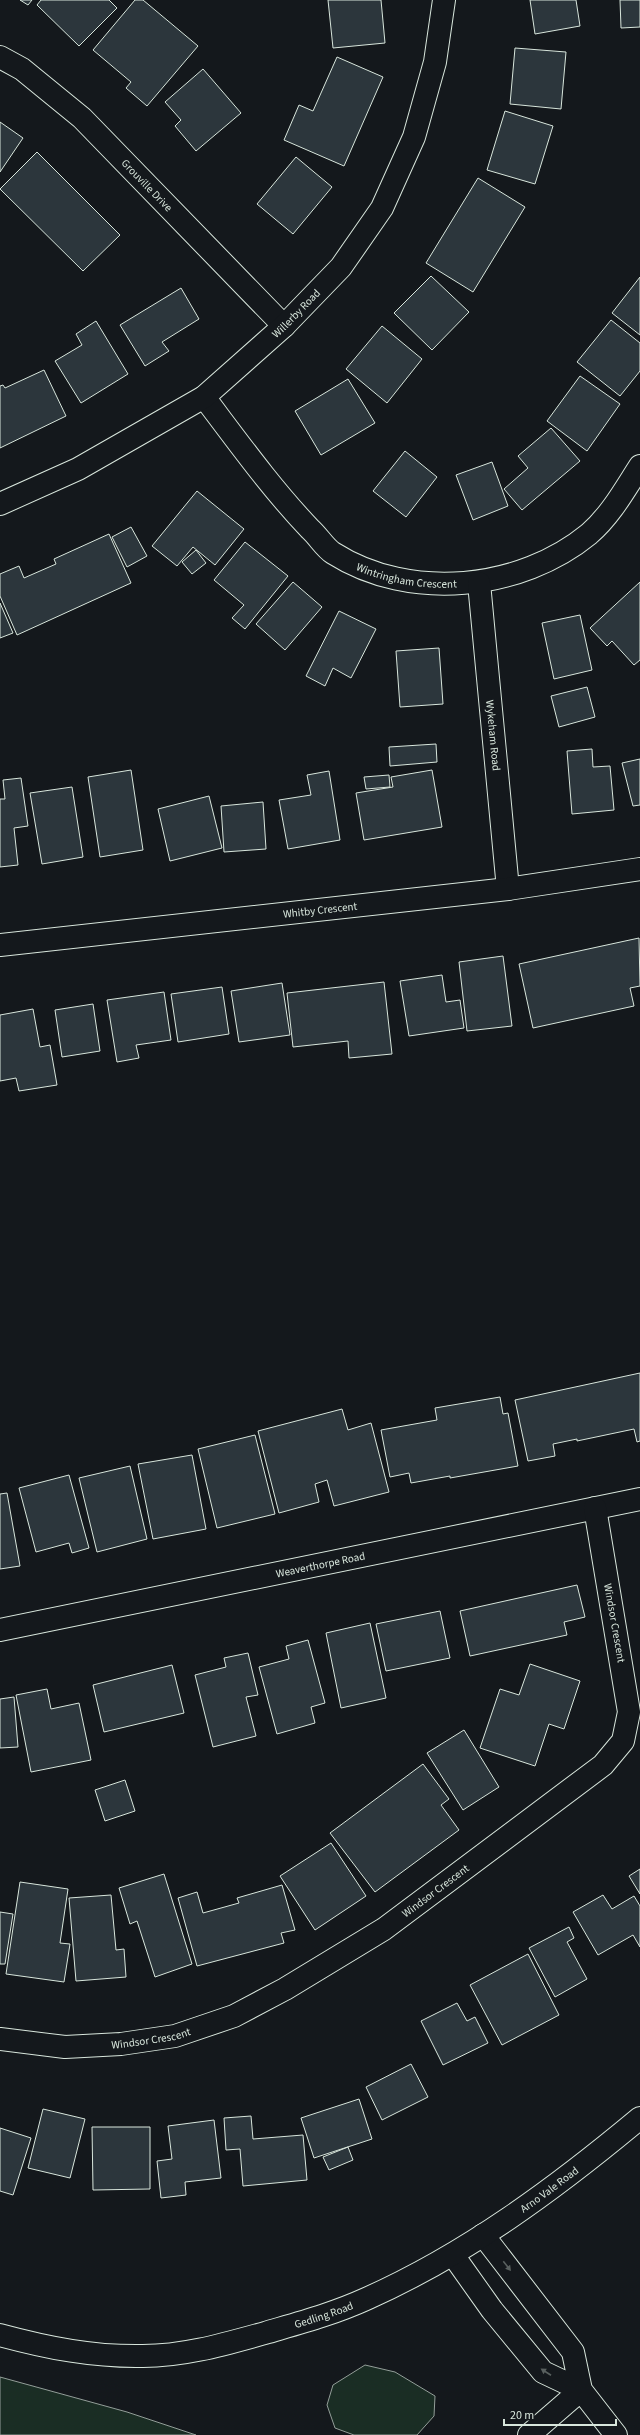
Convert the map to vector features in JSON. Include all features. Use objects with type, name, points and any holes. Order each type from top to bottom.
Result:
[{"type":"street","name":"Willerby Road","points":[[0,504],[78,469],[204,397],[284,326],[341,267],[364,236],[386,200],[414,137],[426,102],[435,62],[444,0]]},
{"type":"street","name":"Grouville Drive","points":[[0,57],[22,69],[82,118],[284,326]]},
{"type":"street","name":"Wintringham Crescent","points":[[204,397],[280,495],[332,553],[357,565],[399,578],[427,583],[479,583],[534,566],[563,552],[589,534],[609,513],[640,466]]},
{"type":"street","name":"Wykeham Road","points":[[479,583],[508,889]]},
{"type":"street","name":"Whitby Crescent","points":[[0,945],[508,889],[640,869]]},
{"type":"street","name":"Weaverthorpe Road","points":[[0,1630],[640,1499]]},
{"type":"street","name":"Windsor Crescent","points":[[0,2039],[65,2047],[121,2044],[175,2036],[234,2016],[285,1989],[384,1929],[603,1765],[623,1741],[629,1712],[595,1508]]},
{"type":"street","name":"Arno Vale Road","points":[[453,2255],[578,2168],[640,2118]]},
{"type":"street","points":[[483,2235],[573,2352],[581,2390],[616,2435]]},
{"type":"street","points":[[453,2255],[492,2310],[543,2372],[581,2390]]},
{"type":"street","name":"Gedling Road","points":[[0,2335],[41,2346],[97,2355],[162,2355],[210,2348],[308,2322],[364,2300],[453,2255]]},
{"type":"street","points":[[529,2435],[581,2390]]},
{"type":"green space","points":[[365,2365],[395,2372],[435,2396],[434,2416],[417,2435],[354,2435],[335,2428],[327,2405],[333,2385]]},
{"type":"green space","points":[[0,2377],[127,2412],[196,2435],[0,2435]]},
{"type":"building","points":[[20,0],[32,0],[28,5]]},
{"type":"building","points":[[41,0],[109,0],[117,8],[79,46],[37,5]]},
{"type":"building","points":[[135,0],[143,0],[198,46],[147,106],[126,88],[131,82],[93,50]]},
{"type":"building","points":[[328,0],[381,0],[385,43],[333,48]]},
{"type":"building","points":[[530,0],[576,0],[580,26],[535,34]]},
{"type":"building","points":[[620,0],[640,0],[640,27],[621,28]]},
{"type":"building","points":[[515,48],[566,52],[561,109],[510,104]]},
{"type":"building","points":[[337,57],[383,77],[344,166],[284,140],[299,105],[313,111]]},
{"type":"building","points":[[203,69],[241,113],[196,151],[175,126],[181,120],[165,102]]},
{"type":"building","points":[[505,111],[553,126],[535,184],[487,170]]},
{"type":"building","points":[[0,122],[23,138],[0,172]]},
{"type":"building","points":[[37,152],[120,235],[83,271],[0,189]]},
{"type":"building","points":[[296,157],[332,187],[293,234],[257,204]]},
{"type":"building","points":[[478,178],[525,207],[473,292],[426,263]]},
{"type":"building","points":[[431,276],[469,312],[432,350],[394,313]]},
{"type":"building","points":[[640,277],[640,335],[612,313]]},
{"type":"building","points":[[181,288],[199,319],[162,342],[169,351],[145,366],[120,325]]},
{"type":"building","points":[[611,320],[640,343],[640,371],[620,396],[577,362]]},
{"type":"building","points":[[96,321],[128,374],[81,403],[55,361],[82,345],[76,334]]},
{"type":"building","points":[[382,326],[422,359],[387,403],[346,369]]},
{"type":"building","points":[[44,370],[66,416],[0,448],[0,386],[3,385],[5,388]]},
{"type":"building","points":[[580,376],[620,404],[587,451],[547,421]]},
{"type":"building","points":[[348,379],[375,423],[321,455],[295,411]]},
{"type":"building","points":[[551,428],[580,461],[522,510],[504,489],[528,468],[518,456]]},
{"type":"building","points":[[405,451],[437,477],[406,517],[373,491]]},
{"type":"building","points":[[492,462],[508,506],[473,520],[456,475]]},
{"type":"building","points":[[197,491],[244,529],[215,565],[193,547],[177,566],[152,546]]},
{"type":"building","points":[[131,527],[147,556],[127,567],[112,537]]},
{"type":"building","points":[[109,534],[131,583],[17,635],[0,596],[0,574],[19,566],[24,578],[56,564],[54,559]]},
{"type":"building","points":[[245,542],[288,576],[245,629],[232,618],[244,605],[214,580]]},
{"type":"building","points":[[196,550],[206,563],[192,574],[182,562]]},
{"type":"building","points":[[293,582],[322,607],[285,650],[256,624]]},
{"type":"building","points":[[640,582],[640,660],[634,665],[612,641],[607,646],[590,628]]},
{"type":"building","points":[[0,603],[13,633],[0,638]]},
{"type":"building","points":[[339,611],[376,629],[351,678],[333,668],[325,686],[306,676]]},
{"type":"building","points":[[580,615],[592,670],[554,679],[542,623]]},
{"type":"building","points":[[439,648],[443,704],[400,707],[396,651]]},
{"type":"building","points":[[587,687],[595,717],[559,727],[551,696]]},
{"type":"building","points":[[436,744],[437,762],[390,766],[389,747]]},
{"type":"building","points":[[592,749],[593,767],[610,766],[614,810],[572,814],[567,751]]},
{"type":"building","points":[[640,759],[640,805],[633,806],[622,763]]},
{"type":"building","points":[[131,770],[143,850],[100,857],[88,777]]},
{"type":"building","points":[[432,770],[442,827],[364,840],[356,793],[393,787],[391,777]]},
{"type":"building","points":[[329,771],[340,840],[288,849],[279,800],[311,795],[307,775]]},
{"type":"building","points":[[389,775],[390,787],[366,789],[364,777]]},
{"type":"building","points":[[21,778],[28,826],[14,828],[18,865],[0,867],[0,799],[5,799],[3,780]]},
{"type":"building","points":[[72,787],[83,857],[42,864],[30,793]]},
{"type":"building","points":[[209,796],[222,848],[170,861],[158,809]]},
{"type":"building","points":[[263,802],[266,849],[224,852],[221,806]]},
{"type":"building","points":[[639,938],[640,986],[630,988],[634,1006],[533,1028],[519,964]]},
{"type":"building","points":[[503,956],[512,1026],[467,1031],[459,962]]},
{"type":"building","points":[[442,975],[446,1002],[460,1000],[464,1028],[409,1036],[400,981]]},
{"type":"building","points":[[384,982],[392,1054],[349,1058],[348,1041],[293,1047],[287,993]]},
{"type":"building","points":[[282,983],[290,1035],[239,1042],[231,991]]},
{"type":"building","points":[[222,987],[229,1034],[178,1042],[171,994]]},
{"type":"building","points":[[164,992],[171,1040],[136,1045],[139,1058],[117,1062],[107,1000]]},
{"type":"building","points":[[93,1004],[100,1051],[62,1057],[55,1010]]},
{"type":"building","points":[[33,1009],[40,1047],[50,1045],[57,1085],[19,1091],[16,1078],[0,1081],[0,1015]]},
{"type":"building","points":[[640,1373],[640,1441],[637,1442],[634,1429],[577,1441],[577,1439],[553,1444],[555,1456],[528,1461],[515,1400]]},
{"type":"building","points":[[500,1397],[503,1414],[508,1413],[518,1466],[411,1483],[409,1473],[390,1477],[381,1430],[437,1420],[435,1408]]},
{"type":"building","points":[[342,1409],[348,1430],[371,1423],[389,1492],[334,1506],[327,1480],[315,1484],[319,1502],[279,1513],[258,1431]]},
{"type":"building","points":[[255,1435],[275,1514],[217,1528],[198,1449]]},
{"type":"building","points":[[192,1455],[206,1529],[153,1539],[138,1464]]},
{"type":"building","points":[[130,1466],[147,1539],[97,1552],[79,1478]]},
{"type":"building","points":[[69,1475],[89,1548],[72,1553],[69,1543],[36,1552],[19,1488]]},
{"type":"building","points":[[7,1493],[20,1566],[0,1569],[0,1494]]},
{"type":"building","points":[[577,1585],[585,1617],[564,1622],[567,1635],[470,1656],[460,1611]]},
{"type":"building","points":[[440,1611],[450,1658],[386,1671],[376,1624]]},
{"type":"building","points":[[370,1623],[386,1698],[341,1708],[326,1633]]},
{"type":"building","points":[[308,1640],[325,1703],[311,1707],[315,1723],[277,1734],[259,1667],[289,1659],[286,1646]]},
{"type":"building","points":[[248,1653],[258,1695],[246,1697],[256,1736],[213,1747],[195,1675],[226,1667],[224,1658]]},
{"type":"building","points":[[530,1664],[580,1681],[564,1729],[549,1724],[535,1766],[480,1748],[500,1689],[519,1695]]},
{"type":"building","points":[[172,1665],[184,1713],[104,1732],[93,1685]]},
{"type":"building","points":[[47,1689],[51,1709],[79,1703],[91,1760],[31,1772],[16,1695]]},
{"type":"building","points":[[14,1697],[18,1747],[0,1748],[0,1699]]},
{"type":"building","points":[[464,1730],[499,1787],[463,1810],[427,1753]]},
{"type":"building","points":[[423,1764],[449,1799],[441,1805],[459,1830],[375,1892],[330,1833]]},
{"type":"building","points":[[125,1780],[135,1811],[105,1821],[95,1790]]},
{"type":"building","points":[[331,1843],[366,1896],[315,1930],[280,1876]]},
{"type":"building","points":[[640,1869],[640,1894],[629,1876]]},
{"type":"building","points":[[164,1874],[192,1964],[155,1977],[137,1921],[130,1924],[119,1888]]},
{"type":"building","points":[[20,1882],[68,1889],[60,1943],[70,1944],[64,1982],[6,1974]]},
{"type":"building","points":[[282,1885],[295,1930],[281,1933],[284,1943],[197,1966],[178,1898],[197,1892],[203,1913],[239,1903],[237,1898]]},
{"type":"building","points":[[111,1895],[116,1950],[124,1949],[126,1977],[76,1981],[69,1898]]},
{"type":"building","points":[[603,1895],[612,1909],[634,1896],[640,1906],[640,1947],[633,1935],[598,1955],[573,1912]]},
{"type":"building","points":[[0,1912],[13,1914],[5,1964],[0,1964]]},
{"type":"building","points":[[569,1927],[574,1938],[567,1942],[587,1979],[555,1997],[529,1948]]},
{"type":"building","points":[[528,1954],[559,2015],[502,2045],[470,1985]]},
{"type":"building","points":[[457,2003],[467,2021],[475,2017],[488,2043],[443,2065],[421,2021]]},
{"type":"building","points":[[411,2064],[428,2097],[382,2120],[366,2087]]},
{"type":"building","points":[[359,2099],[372,2139],[314,2158],[301,2118]]},
{"type":"building","points":[[43,2109],[85,2119],[70,2178],[28,2168]]},
{"type":"building","points":[[251,2116],[253,2139],[303,2135],[307,2180],[243,2186],[240,2149],[226,2150],[224,2118]]},
{"type":"building","points":[[214,2120],[221,2178],[185,2182],[186,2195],[161,2198],[157,2161],[172,2159],[168,2126]]},
{"type":"building","points":[[92,2127],[150,2127],[150,2189],[93,2190]]},
{"type":"building","points":[[0,2128],[31,2138],[13,2195],[0,2191]]},
{"type":"building","points":[[348,2147],[353,2160],[329,2170],[323,2157]]}]
